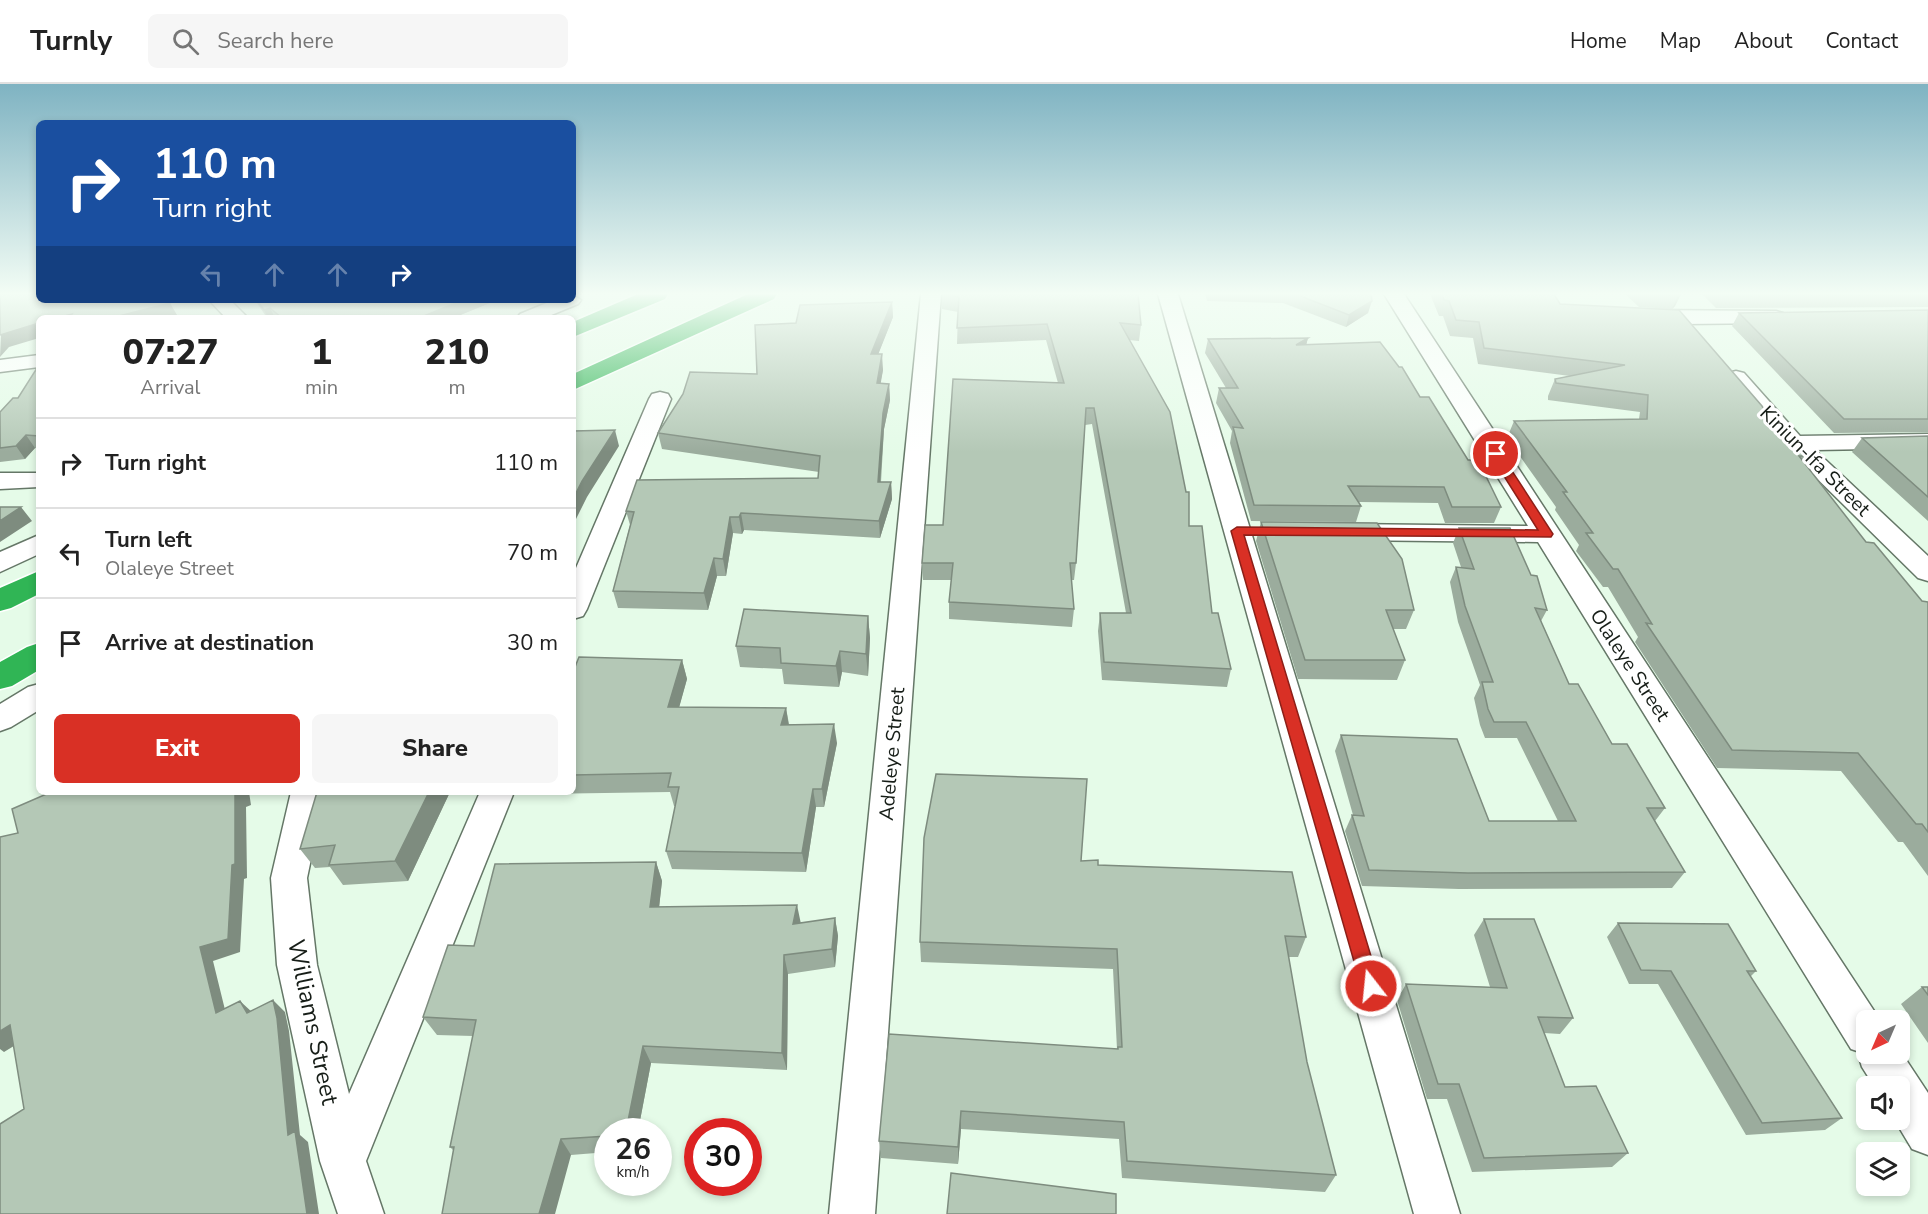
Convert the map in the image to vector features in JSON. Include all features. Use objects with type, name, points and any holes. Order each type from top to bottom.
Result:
[{"type":"highway","points":[[576,382],[652,347]]},
{"type":"highway","points":[[0,600],[36,582]]},
{"type":"highway","points":[[0,677],[36,657]]},
{"type":"street","name":"Adeleye Street","points":[[852,1214],[926,347]]},
{"type":"street","points":[[1186,347],[1249,531],[1437,1214]]},
{"type":"street","name":"Olaleye Street","points":[[1428,347],[1856,1019]]},
{"type":"street","points":[[0,366],[36,361]]},
{"type":"street","name":"Kiniun-Ifa Street","points":[[1722,363],[1794,443],[1928,572]]},
{"type":"street","points":[[576,602],[660,399]]},
{"type":"street","points":[[1794,443],[1928,441]]},
{"type":"street","points":[[0,481],[36,480]]},
{"type":"street","points":[[1320,532],[1547,534]]},
{"type":"street","points":[[0,563],[36,545]]},
{"type":"street","points":[[0,719],[36,697]]},
{"type":"street","name":"Williams Street","points":[[307,795],[289,878],[297,965],[343,1161],[361,1214]]},
{"type":"street","points":[[343,1161],[496,795]]},
{"type":"street","points":[[1910,1104],[1928,1133]]},
{"type":"building","points":[[756,347],[874,347],[871,354],[882,354],[877,383],[889,384],[883,413],[878,482],[891,482],[879,521],[741,513],[739,517],[730,517],[723,559],[714,558],[704,593],[613,591],[634,512],[626,511],[637,480],[818,478],[820,456],[658,433],[683,394],[690,372],[757,374]]},
{"type":"building","points":[[1054,347],[1133,347],[1170,412],[1186,492],[1189,492],[1189,526],[1202,526],[1212,613],[1218,613],[1231,669],[1104,662],[1100,613],[1131,613],[1094,408],[1086,408],[1076,563],[1070,563],[1074,609],[949,602],[953,563],[922,563],[925,525],[943,525],[953,379],[1064,383]]},
{"type":"building","points":[[1213,347],[1384,347],[1399,367],[1402,367],[1420,397],[1429,397],[1468,460],[1478,460],[1501,507],[1452,507],[1444,487],[1348,486],[1361,506],[1254,505],[1233,427],[1243,428],[1219,388],[1238,388]]},
{"type":"building","points":[[1711,347],[1762,406],[1776,430],[1783,430],[1805,456],[1799,456],[1866,542],[1874,543],[1922,601],[1928,602],[1928,832],[1922,824],[1916,824],[1858,753],[1732,750],[1646,623],[1652,624],[1618,569],[1613,569],[1586,533],[1593,533],[1563,492],[1567,492],[1514,421],[1647,419],[1648,395],[1556,383],[1555,379],[1625,365],[1484,348]]},
{"type":"building","points":[[1772,347],[1928,347],[1928,419],[1844,419]]},
{"type":"building","points":[[36,370],[36,436],[26,435],[16,446],[0,448],[0,412],[13,398],[18,398]]},
{"type":"building","points":[[615,430],[576,493],[576,431]]},
{"type":"building","points":[[1928,436],[1928,497],[1862,438]]},
{"type":"building","points":[[0,507],[21,507],[0,521]]},
{"type":"building","points":[[1261,522],[1377,523],[1402,559],[1414,610],[1386,610],[1405,660],[1305,660]]},
{"type":"building","points":[[1459,528],[1510,528],[1531,575],[1537,576],[1547,610],[1535,608],[1569,684],[1578,684],[1612,744],[1627,744],[1665,808],[1647,808],[1685,872],[1468,873],[1369,870],[1352,815],[1364,816],[1341,735],[1457,739],[1489,821],[1576,821],[1526,722],[1494,722],[1488,709],[1482,682],[1493,682],[1465,606],[1456,567],[1474,569]]},
{"type":"building","points":[[744,609],[868,616],[866,654],[840,651],[836,666],[781,663],[780,648],[736,646]]},
{"type":"building","points":[[579,657],[682,660],[668,707],[786,708],[781,725],[834,724],[822,789],[813,789],[802,853],[666,851],[679,787],[668,787],[671,773],[576,775],[576,664]]},
{"type":"building","points":[[936,774],[1087,779],[1081,861],[1098,860],[1098,865],[1292,872],[1306,937],[1285,936],[1307,1062],[1336,1175],[1127,1161],[1124,1122],[961,1111],[958,1147],[879,1141],[889,1034],[1118,1049],[1122,1047],[1117,949],[920,942],[924,838]]},
{"type":"building","points":[[44,795],[235,795],[235,864],[232,865],[228,939],[200,947],[216,1013],[240,1001],[247,1013],[273,1000],[277,1018],[288,1135],[295,1131],[307,1214],[0,1214],[0,1124],[24,1109],[10,1025],[0,1031],[0,837],[18,833],[12,809]]},
{"type":"building","points":[[316,795],[428,795],[395,861],[329,865],[335,845],[300,849]]},
{"type":"building","points":[[656,862],[650,907],[797,905],[793,924],[835,918],[832,949],[784,955],[782,1053],[643,1046],[629,1118],[594,1118],[594,1137],[561,1139],[539,1214],[442,1214],[454,1147],[450,1147],[476,1020],[423,1017],[448,945],[474,946],[495,864]]},
{"type":"building","points":[[1484,919],[1534,919],[1573,1018],[1538,1017],[1565,1087],[1596,1086],[1628,1153],[1484,1158],[1459,1084],[1438,1084],[1406,984],[1507,988]]},
{"type":"building","points":[[1618,923],[1728,924],[1756,971],[1747,971],[1842,1118],[1762,1123],[1671,971],[1641,970]]},
{"type":"building","points":[[1922,987],[1928,987],[1928,995]]},
{"type":"building","points":[[951,1173],[1116,1194],[1116,1214],[947,1214]]},
{"type":"route","points":[[1371,986],[1237,531],[1547,534],[1496,454]]}]
